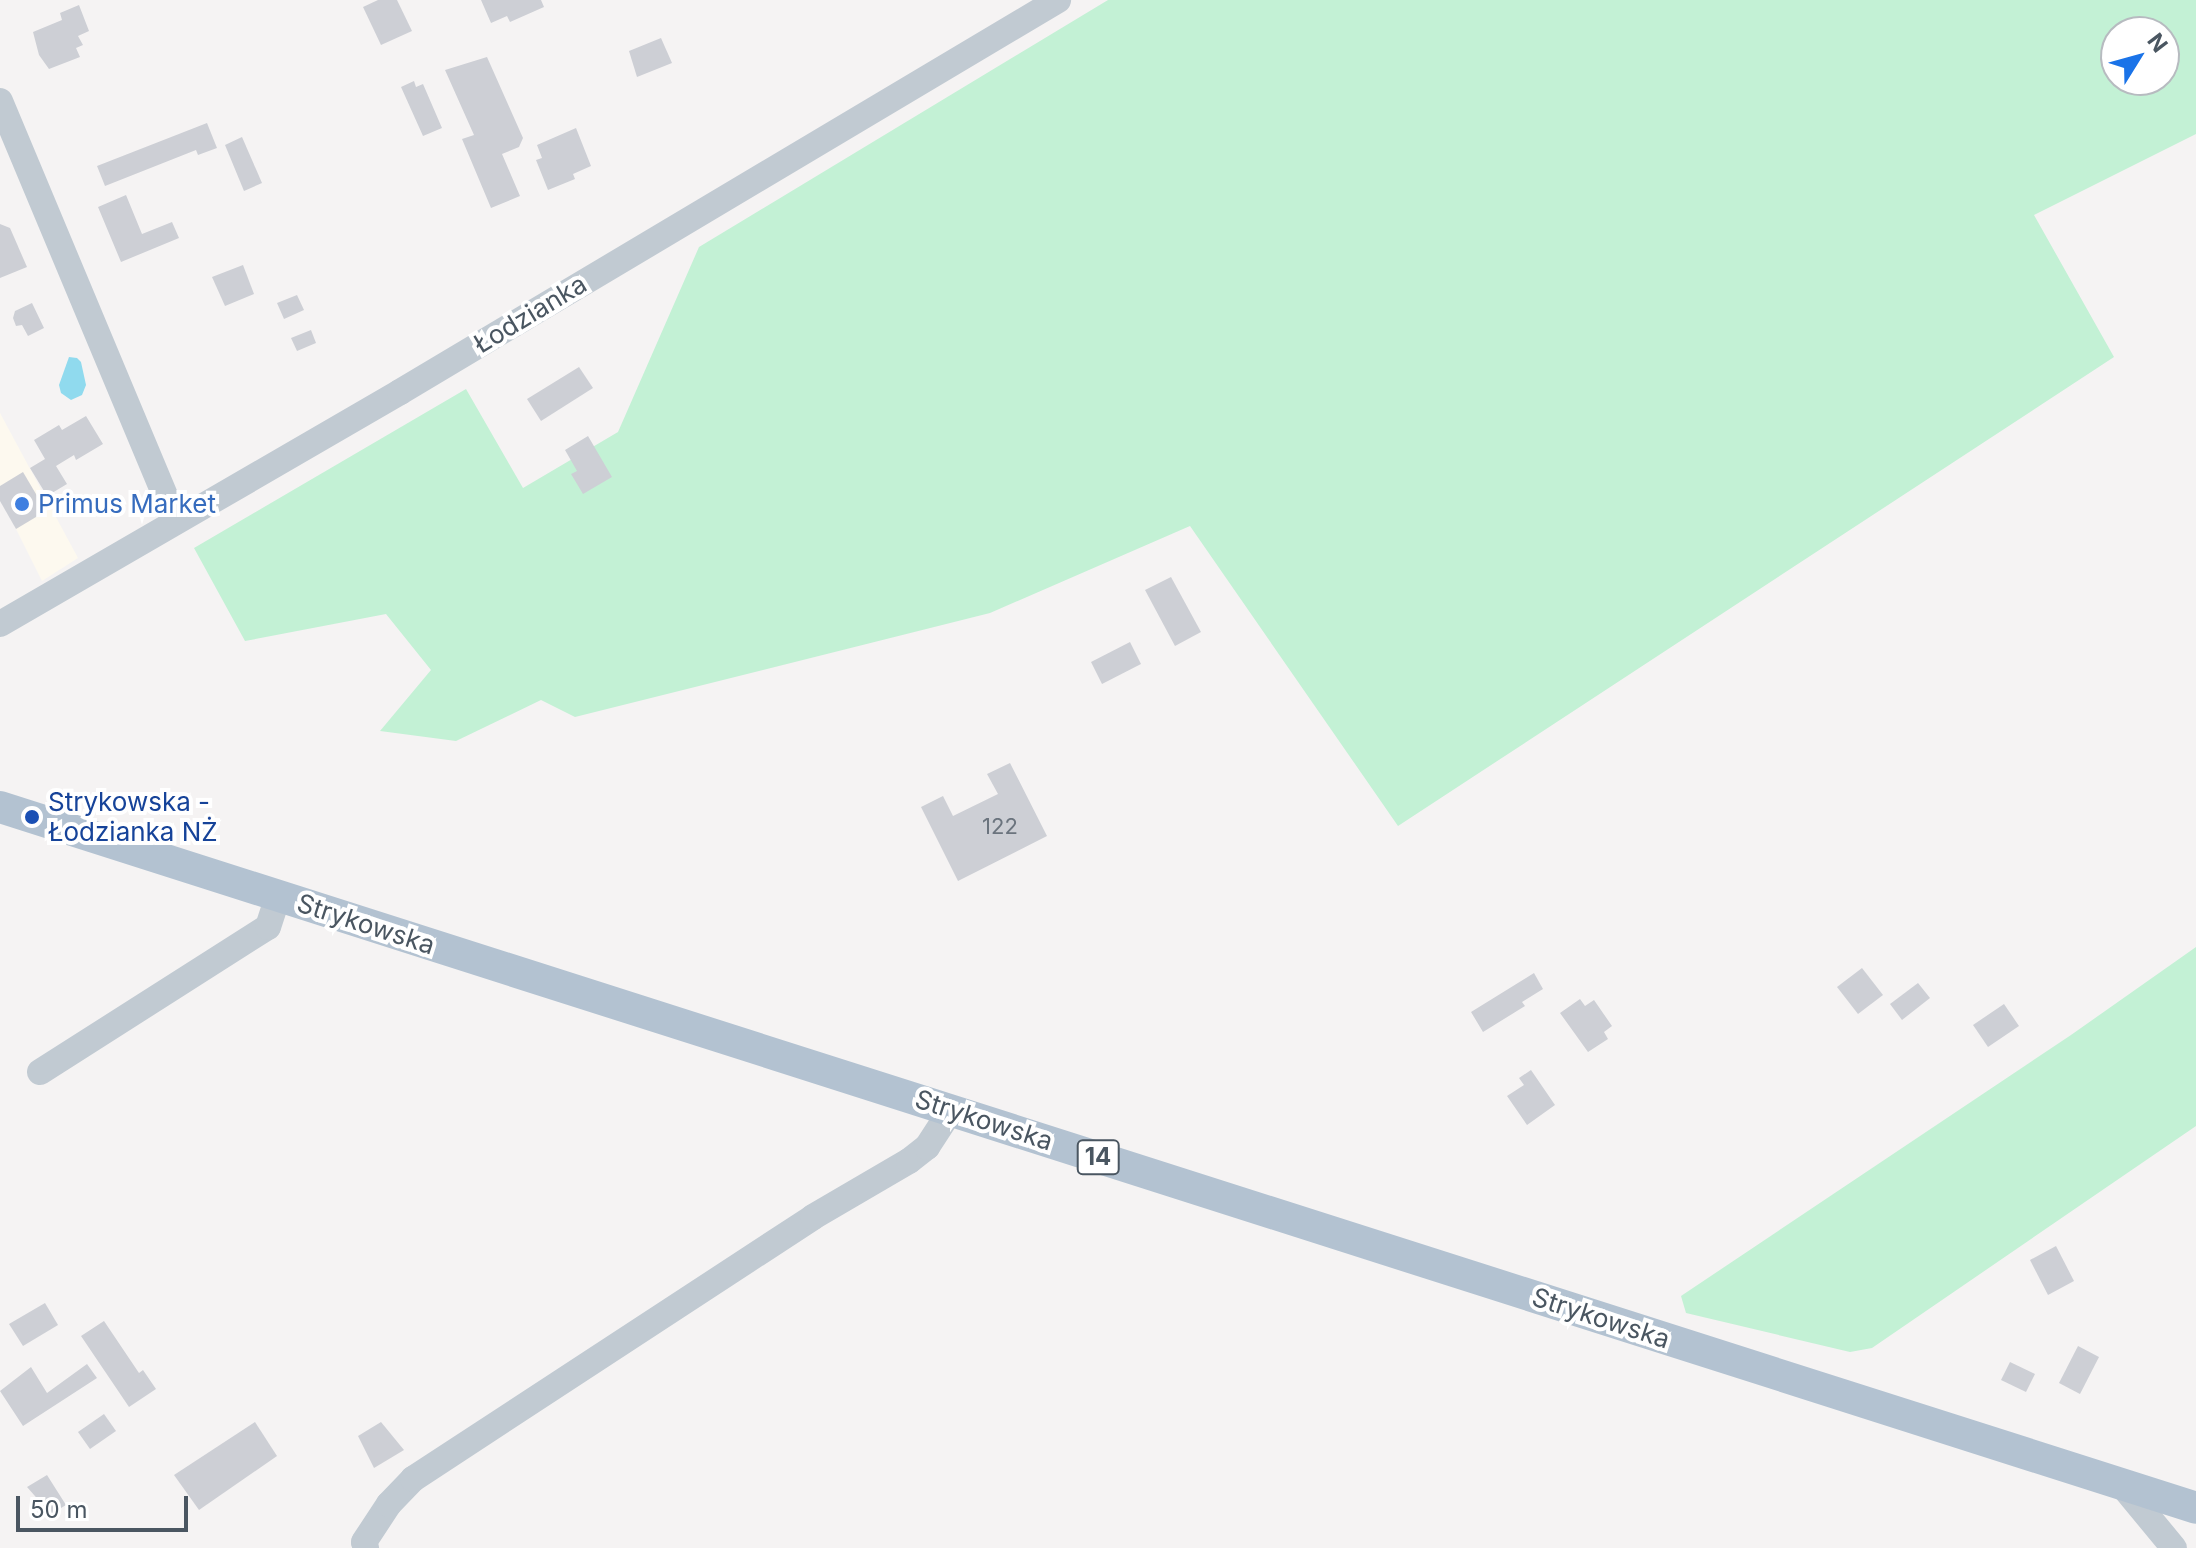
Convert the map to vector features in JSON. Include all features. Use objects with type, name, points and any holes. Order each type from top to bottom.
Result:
[{"type":"main road","name":"Strykowska","points":[[0,807],[2196,1508]]},
{"type":"street","name":"Łodzianka","points":[[0,624],[413,384],[1058,0]]},
{"type":"street","points":[[0,101],[176,521]]},
{"type":"street","points":[[40,1072],[268,927],[278,896]]},
{"type":"street","points":[[365,1545],[389,1504],[413,1479],[800,1225],[909,1161],[927,1147],[951,1110]]},
{"type":"street","points":[[2121,1484],[2174,1548]]},
{"type":"shaded area","points":[[0,413],[78,558],[42,581],[0,497]]},
{"type":"green space","points":[[1108,0],[2196,0],[2196,134],[2034,215],[2114,357],[1398,826],[1190,526],[990,613],[575,717],[541,700],[456,741],[380,731],[431,670],[386,614],[245,641],[194,548],[466,389],[523,488],[618,432],[699,247]]},
{"type":"green space","points":[[2196,947],[2196,1126],[1872,1348],[1850,1352],[1686,1313],[1681,1296],[2071,1035]]},
{"type":"water","points":[[69,357],[81,362],[86,385],[82,395],[71,400],[61,393],[59,385]]},
{"type":"building","points":[[378,0],[397,0],[412,31],[381,45],[363,7]]},
{"type":"building","points":[[481,0],[541,0],[544,7],[510,22],[507,16],[491,23]]},
{"type":"building","points":[[79,5],[89,31],[78,36],[83,45],[76,48],[80,57],[49,69],[39,55],[33,32],[62,20],[60,13]]},
{"type":"building","points":[[661,38],[672,63],[637,77],[629,51]]},
{"type":"building","points":[[487,57],[523,138],[519,147],[502,154],[520,196],[491,208],[462,139],[474,135],[445,70]]},
{"type":"building","points":[[414,81],[416,87],[423,84],[442,128],[423,136],[401,87]]},
{"type":"building","points":[[207,123],[217,148],[198,155],[196,150],[105,186],[97,166]]},
{"type":"building","points":[[576,128],[591,166],[573,174],[575,179],[548,190],[536,160],[542,158],[537,145]]},
{"type":"building","points":[[242,137],[262,183],[244,191],[225,145]]},
{"type":"building","points":[[126,195],[142,234],[172,222],[179,238],[121,262],[98,207]]},
{"type":"building","points":[[0,224],[10,228],[27,267],[0,278]]},
{"type":"building","points":[[243,265],[254,294],[225,306],[212,277]]},
{"type":"building","points":[[297,295],[304,310],[284,319],[277,303]]},
{"type":"building","points":[[32,303],[44,328],[28,336],[22,325],[16,326],[13,318],[15,311]]},
{"type":"building","points":[[311,330],[316,343],[297,351],[291,338]]},
{"type":"building","points":[[579,367],[593,388],[541,421],[527,399]]},
{"type":"building","points":[[86,416],[103,444],[76,460],[74,455],[56,466],[67,484],[47,496],[30,468],[45,459],[34,440],[59,425],[62,430]]},
{"type":"building","points":[[588,436],[612,477],[583,494],[571,474],[577,471],[565,450]]},
{"type":"building","points":[[23,472],[46,511],[16,529],[0,501],[0,486]]},
{"type":"building","points":[[1171,577],[1201,632],[1175,646],[1145,590]]},
{"type":"building","points":[[1130,642],[1141,664],[1102,684],[1091,662]]},
{"type":"building","points":[[1010,763],[1047,836],[958,881],[921,807],[943,796],[953,816],[998,794],[987,774]]},
{"type":"building","points":[[1862,968],[1883,995],[1858,1014],[1837,987]]},
{"type":"building","points":[[1534,973],[1543,989],[1522,1002],[1525,1006],[1483,1032],[1471,1012]]},
{"type":"building","points":[[1918,983],[1930,998],[1902,1020],[1890,1004]]},
{"type":"building","points":[[1580,999],[1585,1006],[1594,1000],[1612,1026],[1604,1032],[1608,1039],[1588,1052],[1560,1013]]},
{"type":"building","points":[[2004,1004],[2019,1026],[1988,1047],[1973,1025]]},
{"type":"building","points":[[1531,1070],[1555,1105],[1527,1125],[1507,1096],[1524,1085],[1519,1078]]},
{"type":"building","points":[[2056,1246],[2074,1281],[2048,1295],[2030,1260]]},
{"type":"building","points":[[45,1303],[58,1325],[23,1346],[9,1324]]},
{"type":"building","points":[[104,1321],[139,1373],[143,1370],[156,1389],[129,1407],[81,1336]]},
{"type":"building","points":[[2078,1346],[2099,1357],[2080,1394],[2059,1383]]},
{"type":"building","points":[[2010,1362],[2035,1374],[2026,1392],[2001,1380]]},
{"type":"building","points":[[87,1364],[97,1378],[23,1426],[0,1391],[31,1367],[47,1393]]},
{"type":"building","points":[[104,1414],[116,1431],[90,1449],[78,1432]]},
{"type":"building","points":[[255,1422],[277,1456],[199,1510],[174,1475]]},
{"type":"building","points":[[381,1422],[404,1450],[374,1468],[358,1436]]},
{"type":"building","points":[[47,1475],[66,1505],[46,1517],[40,1507],[42,1504],[27,1487]]},
{"type":"place","name":"Primus Market","points":[[22,504]]},
{"type":"place","name":"Strykowska - Łodzianka NŻ","points":[[32,817]]}]
